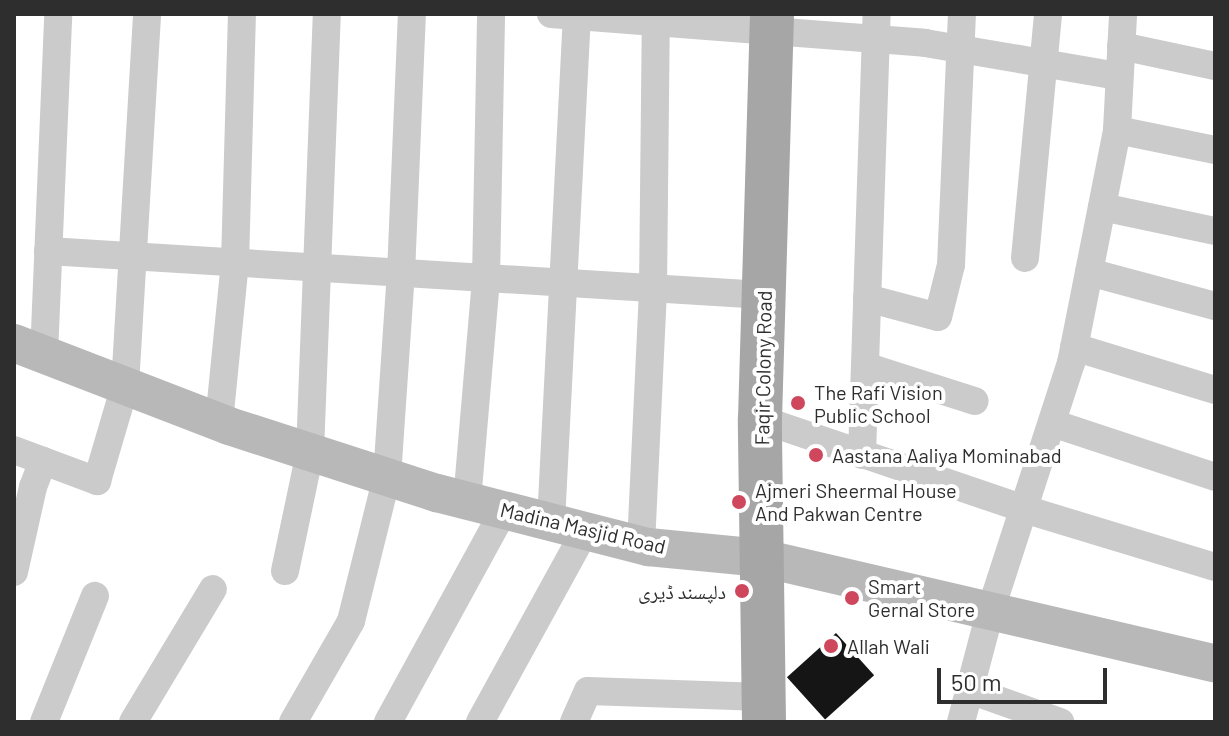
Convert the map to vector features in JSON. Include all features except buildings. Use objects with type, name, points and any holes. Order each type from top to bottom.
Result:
[{"type":"main road","name":"Faqir Colony Road","points":[[771,714],[762,558],[760,419],[772,21]]},
{"type":"street","points":[[29,349],[48,251],[58,14]]},
{"type":"street","points":[[14,450],[97,481],[125,386],[147,14]]},
{"type":"street","points":[[219,422],[235,263],[242,14]]},
{"type":"street","points":[[285,571],[310,452],[327,14]]},
{"type":"street","points":[[293,722],[351,621],[387,477],[401,274],[412,14]]},
{"type":"street","points":[[467,501],[486,279],[491,14]]},
{"type":"street","points":[[867,298],[938,317],[951,265],[962,14]]},
{"type":"street","points":[[1025,258],[1046,63],[1048,14]]},
{"type":"street","points":[[961,722],[990,612],[1074,347],[1117,130],[1123,14]]},
{"type":"street","points":[[480,722],[568,526],[568,15],[876,26],[962,49],[1119,76]]},
{"type":"street","points":[[641,545],[653,290],[656,18]]},
{"type":"street","points":[[862,455],[876,26]]},
{"type":"street","points":[[1121,46],[1215,66]]},
{"type":"street","points":[[1117,130],[1215,150]]},
{"type":"street","points":[[1102,207],[1215,231]]},
{"type":"street","points":[[48,251],[764,295]]},
{"type":"street","points":[[1089,272],[1215,306]]},
{"type":"street","points":[[1074,347],[1215,390]]},
{"type":"street","name":"Madina Masjid Road","points":[[29,349],[219,422],[467,501],[641,545],[762,558],[1215,663]]},
{"type":"street","points":[[865,366],[975,401]]},
{"type":"street","points":[[760,419],[1024,509],[1215,567]]},
{"type":"street","points":[[1052,423],[1215,477]]},
{"type":"street","points":[[14,572],[33,487],[43,461]]},
{"type":"street","points":[[388,722],[504,510]]},
{"type":"street","points":[[133,722],[213,589]]},
{"type":"street","points":[[44,722],[95,596]]},
{"type":"street","points":[[970,690],[1060,722]]},
{"type":"street","points":[[574,722],[588,691],[771,714]]},
{"type":"place","name":"The Rafi Vision Public School","points":[[798,403]]},
{"type":"place","name":"Aastana Aaliya Mominabad","points":[[816,455]]},
{"type":"place","name":"Ajmeri Sheermal House And Pakwan Centre","points":[[739,502]]},
{"type":"place","name":"دلپسند ڈیری","points":[[742,591]]},
{"type":"place","name":"Smart Gernal Store","points":[[852,598]]},
{"type":"place","name":"Allah Wali","points":[[831,646]]}]
